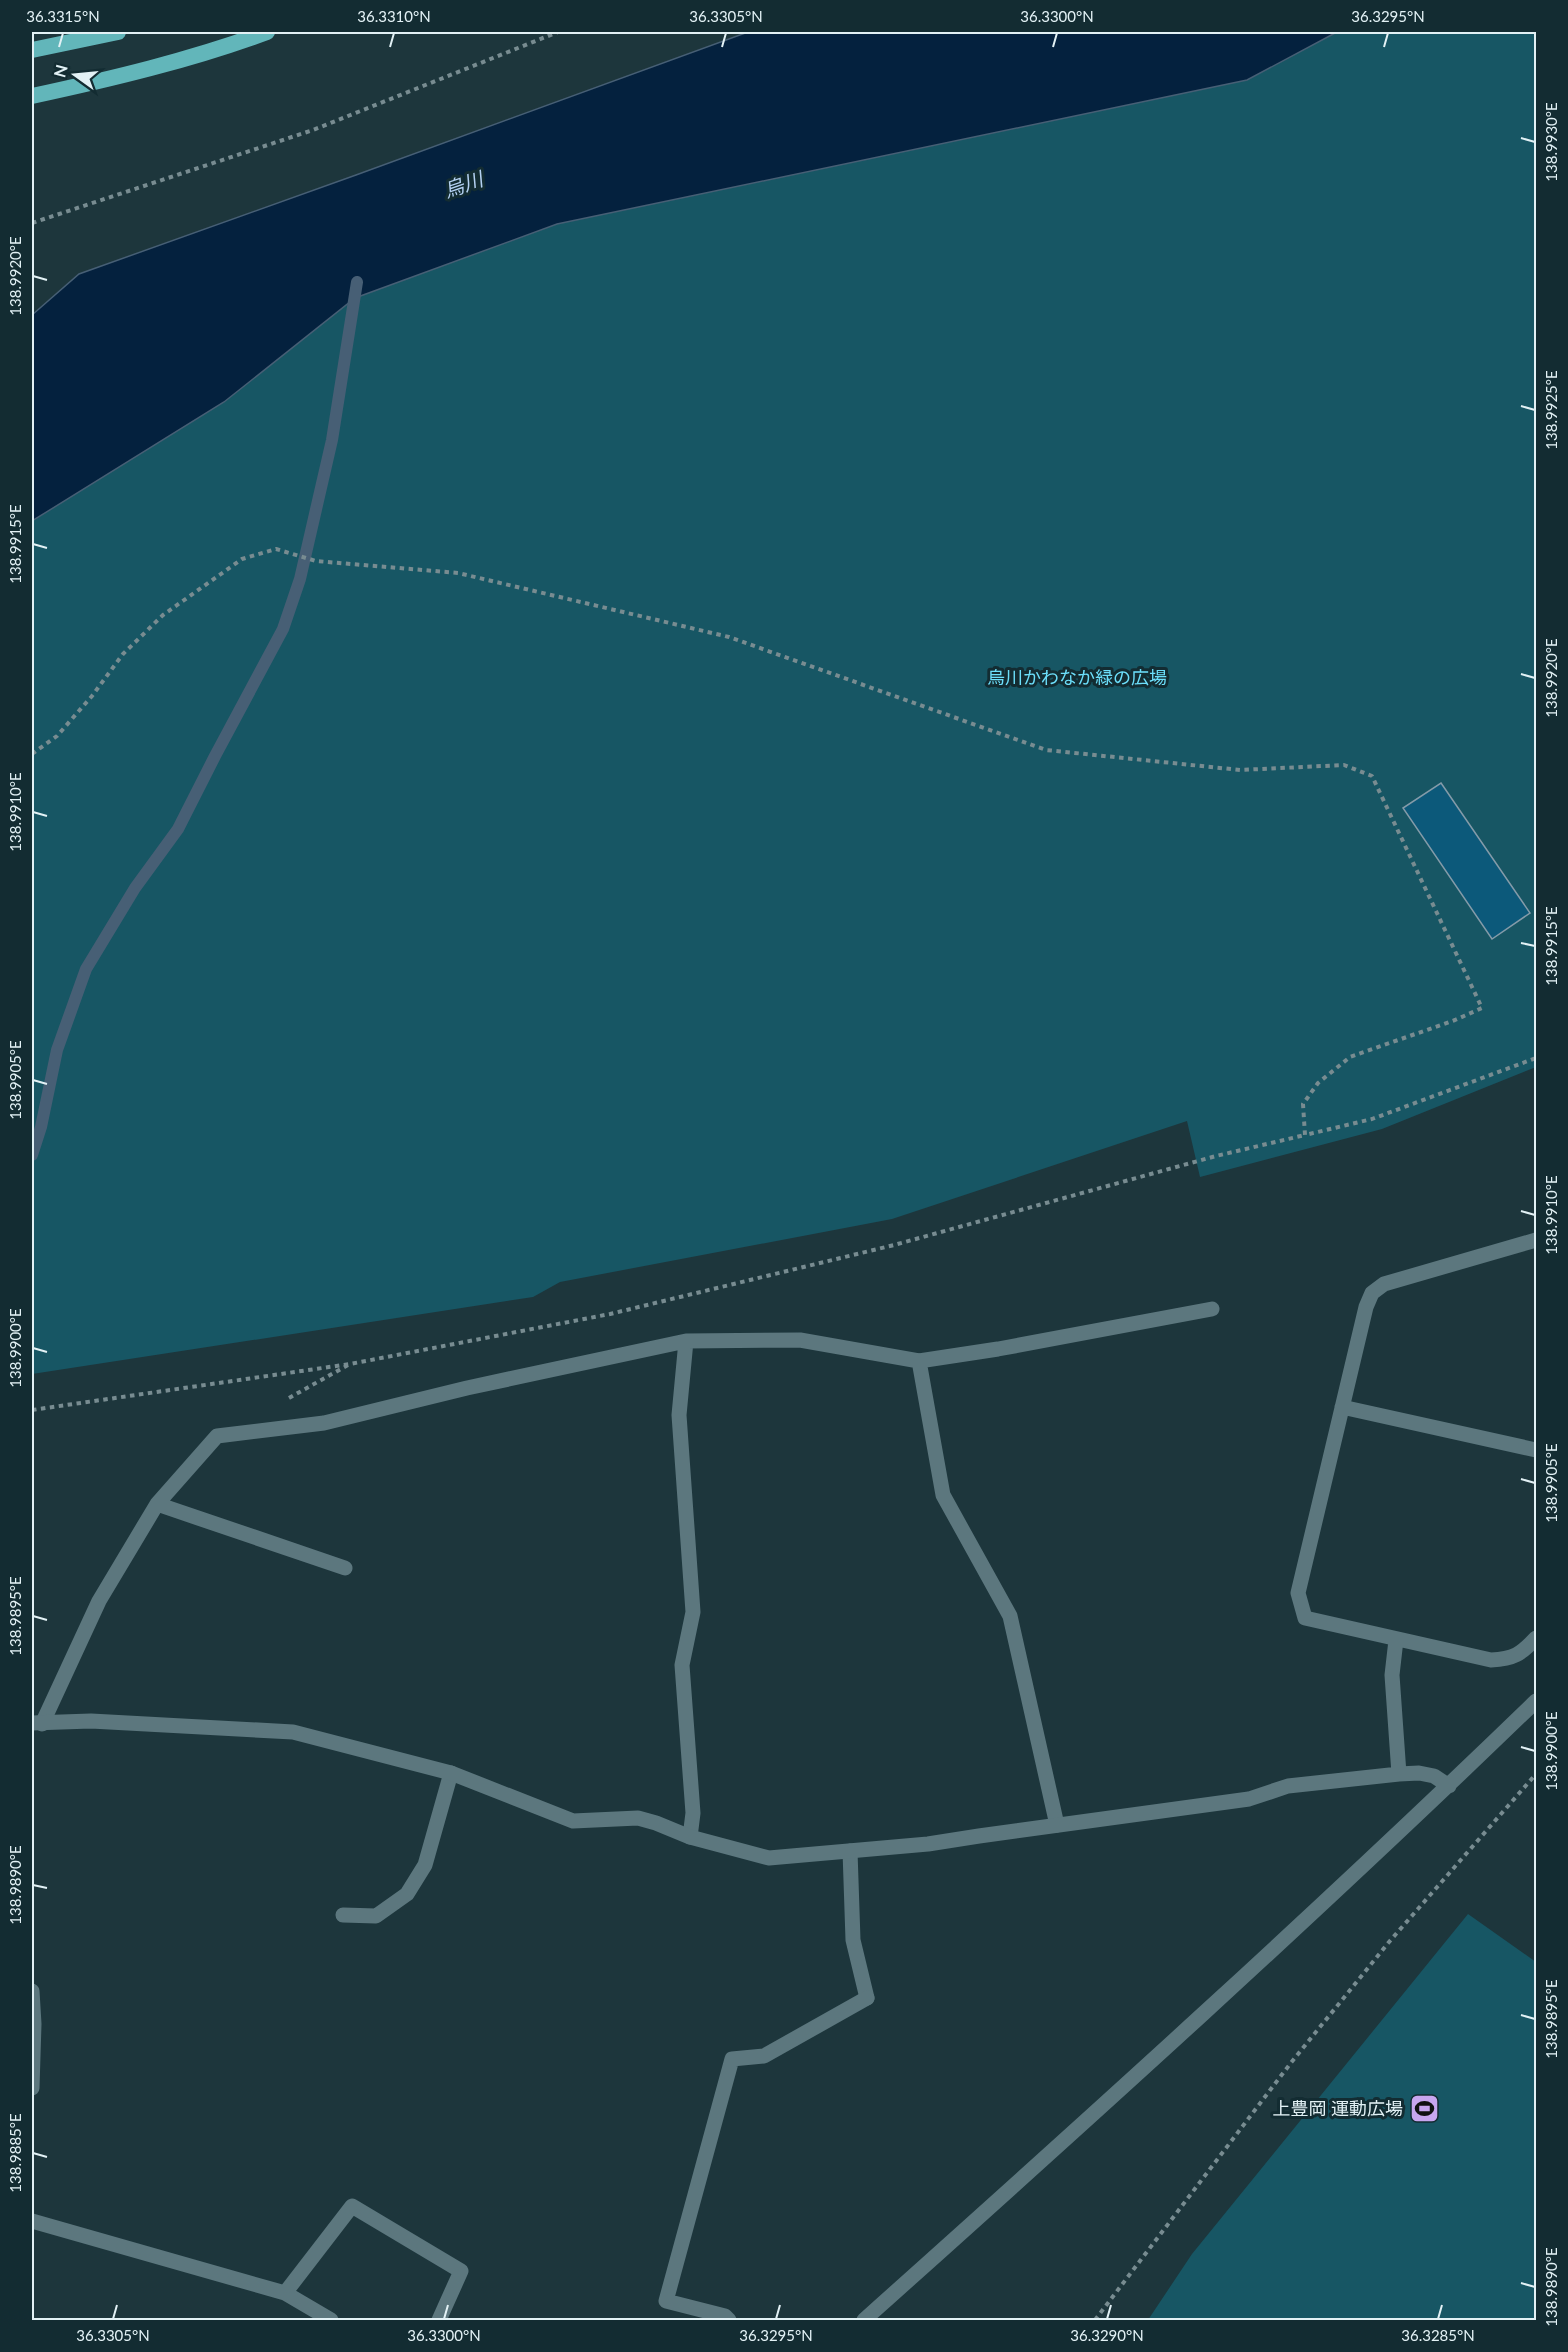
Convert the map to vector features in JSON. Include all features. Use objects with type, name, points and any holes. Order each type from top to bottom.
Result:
[{"type":"highway","points":[[32,50],[118,32]]},
{"type":"highway","points":[[32,96],[139,71],[226,47],[267,32]]},
{"type":"street","points":[[1536,1240],[1384,1284],[1372,1293],[1366,1307],[1298,1593],[1305,1618],[1396,1640],[1499,1660],[1522,1652],[1536,1638]]},
{"type":"street","points":[[1212,1309],[998,1349],[919,1360],[800,1340],[686,1341],[467,1388],[324,1423],[217,1436],[157,1504],[99,1601],[37,1724],[91,1722],[293,1732],[451,1773],[573,1821],[638,1818],[656,1822],[690,1837],[769,1858],[928,1844],[1249,1799],[1288,1786],[1399,1774],[1419,1773],[1434,1776],[1449,1786]]},
{"type":"street","points":[[686,1341],[679,1415],[693,1612],[682,1665],[693,1812],[690,1837]]},
{"type":"street","points":[[919,1360],[943,1495],[1010,1616],[1057,1825]]},
{"type":"street","points":[[1342,1407],[1536,1450]]},
{"type":"street","points":[[157,1504],[345,1568]]},
{"type":"street","points":[[1396,1640],[1392,1675],[1399,1774]]},
{"type":"street","points":[[864,2320],[1146,2067],[1449,1786],[1536,1701]]},
{"type":"street","points":[[343,1915],[376,1916],[406,1894],[425,1865],[451,1773]]},
{"type":"street","points":[[729,2320],[725,2316],[666,2301],[732,2059],[764,2056],[867,1998],[853,1940],[850,1851]]},
{"type":"street","points":[[32,1991],[34,2024],[32,2088]]},
{"type":"street","points":[[285,2293],[352,2206],[461,2271],[439,2320]]},
{"type":"street","points":[[32,2221],[285,2293],[331,2320]]},
{"type":"path","points":[[32,223],[313,130],[558,32]]},
{"type":"path","points":[[32,754],[57,736],[92,696],[123,654],[163,615],[242,559],[276,549],[316,561],[458,573],[729,637],[1046,750],[1240,770],[1344,765],[1372,776],[1482,1008],[1455,1020],[1350,1057],[1318,1083],[1303,1104],[1305,1135]]},
{"type":"path","points":[[32,1410],[350,1364],[610,1314],[894,1245],[1216,1156],[1372,1119],[1536,1058]]},
{"type":"path","points":[[1095,2320],[1297,2055],[1389,1942],[1536,1773]]},
{"type":"green space","name":"烏川かわなか緑の広場","points":[[1337,32],[1536,32],[1536,1067],[1382,1129],[1200,1177],[1187,1121],[892,1219],[560,1282],[533,1297],[32,1374],[32,521],[224,402],[354,298],[557,224],[1246,80]]},
{"type":"green space","name":"上豊岡 運動広場","points":[[1468,1914],[1536,1962],[1536,2320],[1148,2320],[1192,2254]]},
{"type":"water","name":"烏川","points":[[748,32],[1337,32],[1247,80],[557,224],[355,298],[224,402],[32,521],[32,315],[79,274]]},
{"type":"building","points":[[1441,783],[1530,913],[1492,939],[1403,808]]},
{"type":"waterway","points":[[32,1155],[41,1127],[57,1050],[86,969],[135,888],[178,829],[283,629],[300,579],[332,440],[357,282]]},
{"type":"place","name":"上豊岡 運動広場","points":[[1424,2108]]}]
